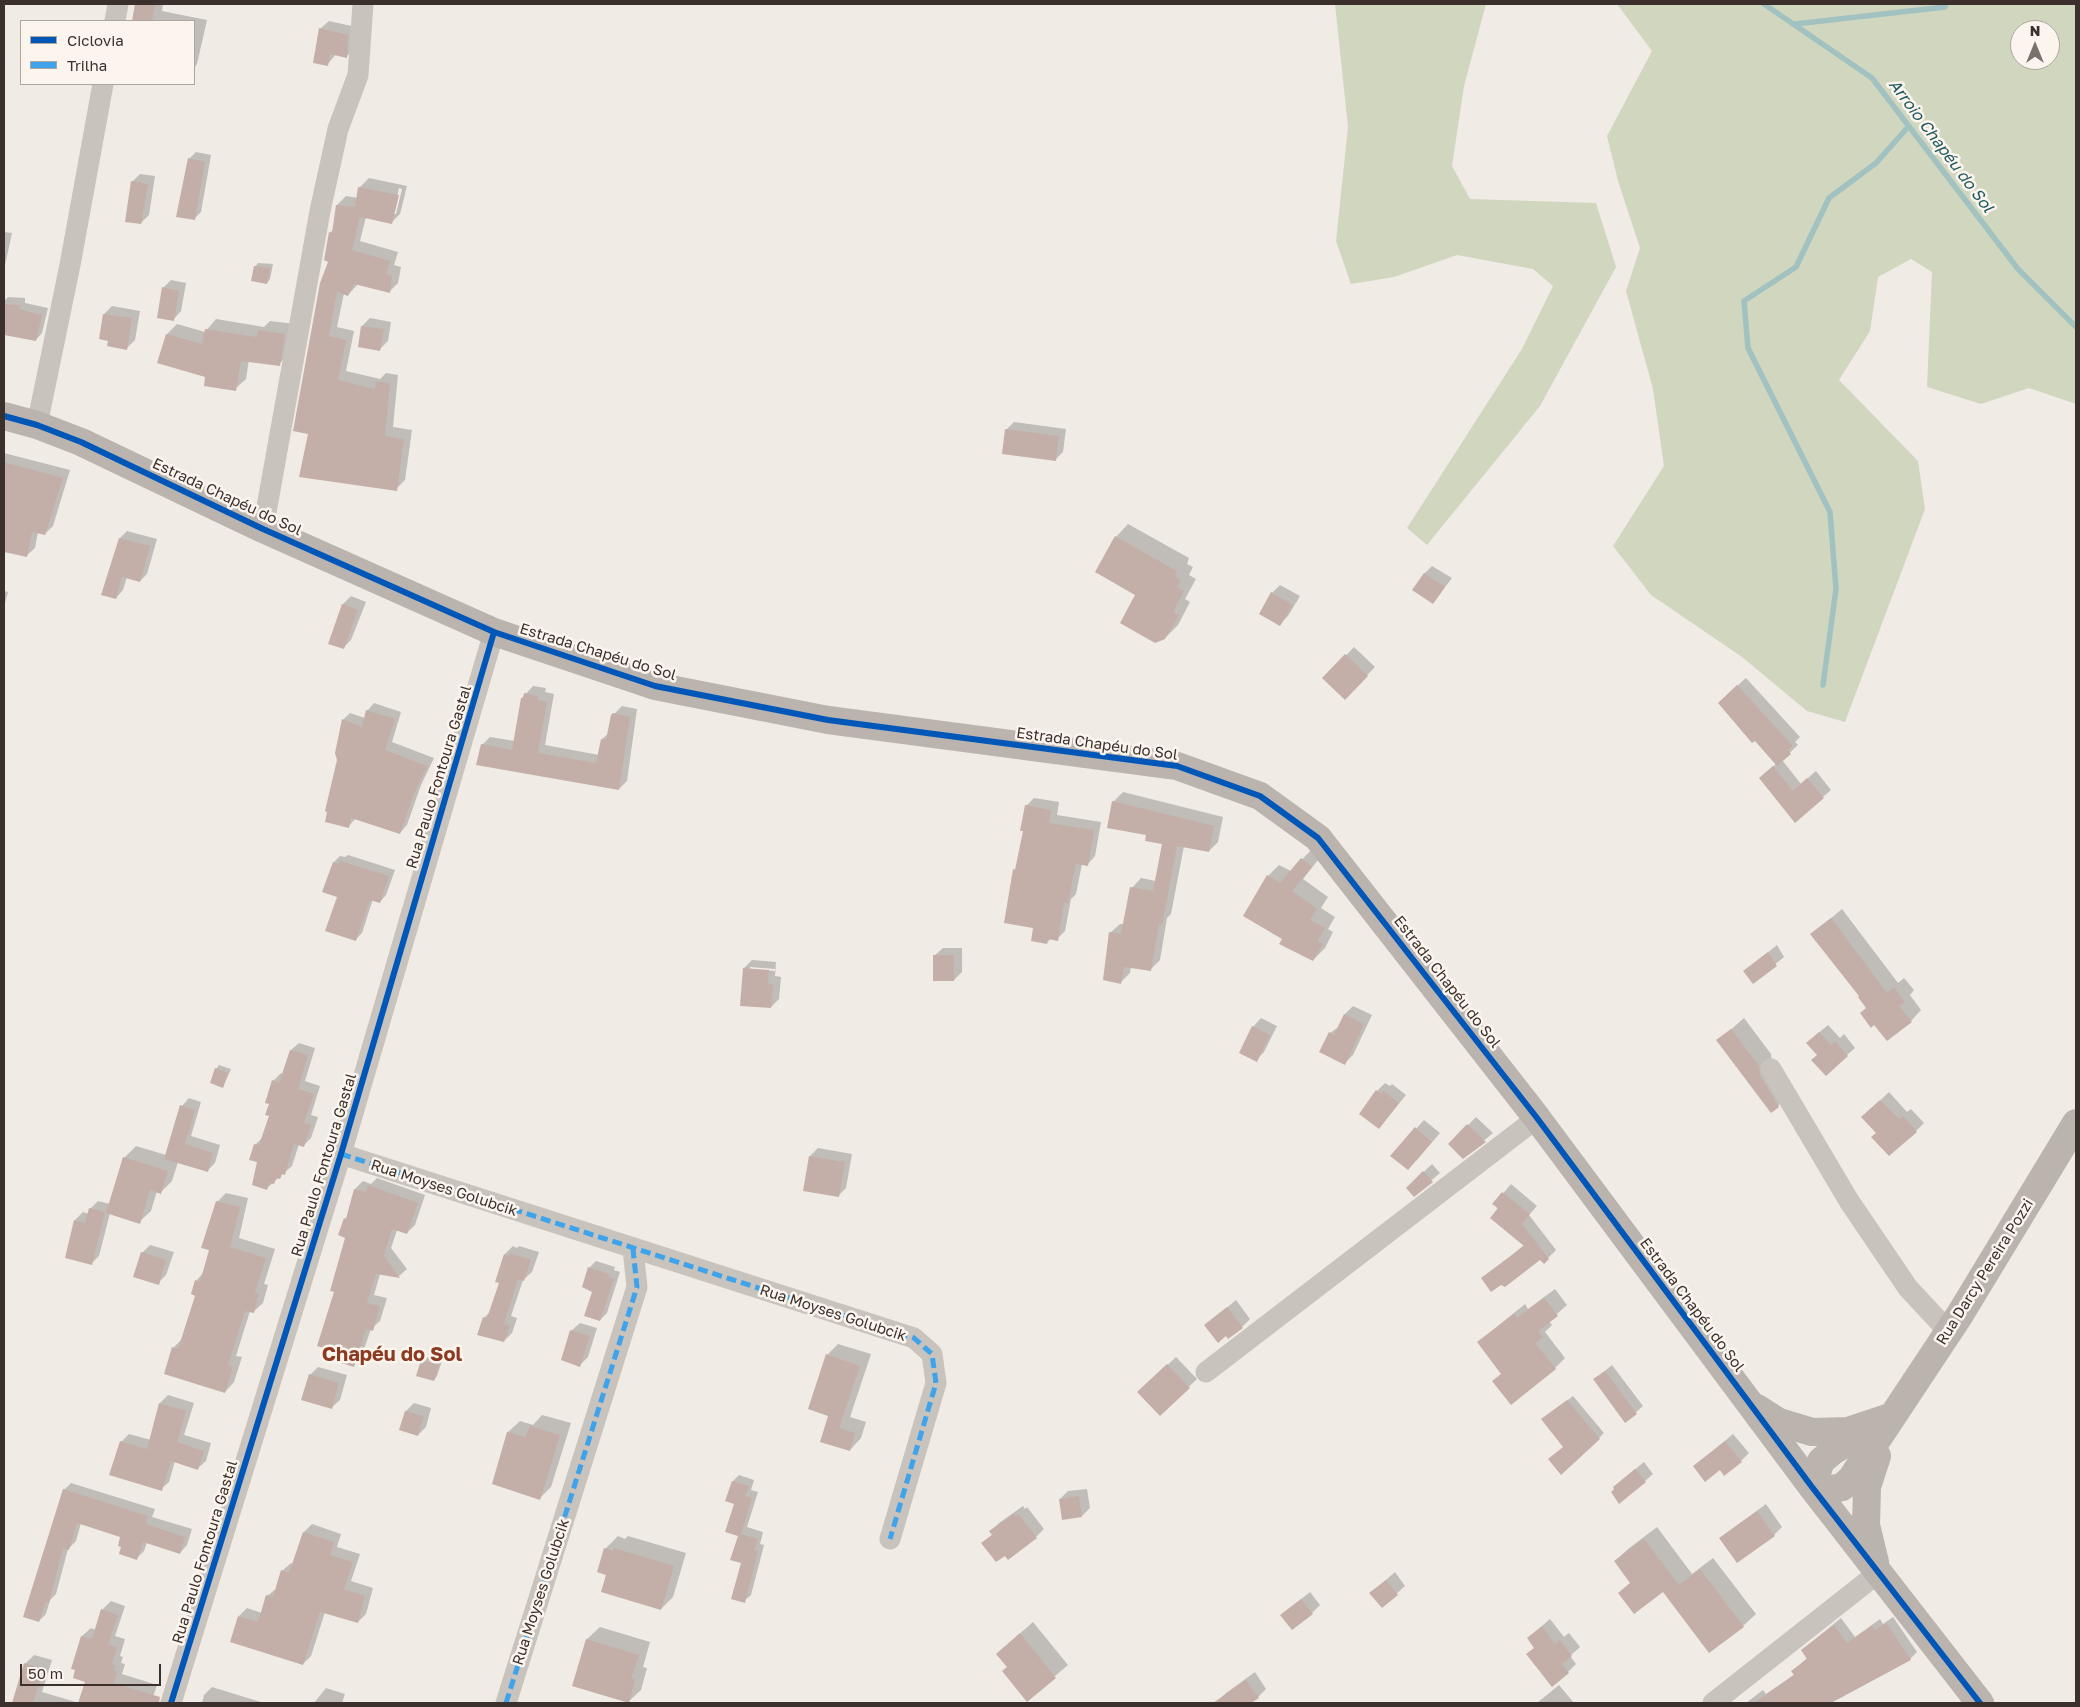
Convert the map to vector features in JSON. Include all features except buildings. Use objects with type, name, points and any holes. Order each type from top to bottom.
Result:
[{"type":"main road","name":"Estrada Chapéu do Sol","points":[[4,416],[37,425],[81,442],[263,528],[494,632],[655,686],[828,720],[1177,766],[1260,796],[1318,838],[1537,1118],[1812,1487],[1980,1703]]},
{"type":"main road","name":"Rua Darcy Pereira Pozzi","points":[[1812,1487],[1833,1489],[1842,1487],[1851,1479],[1949,1332],[2076,1123]]},
{"type":"main road","points":[[1752,1405],[1779,1422],[1812,1432],[1848,1431],[1890,1418]]},
{"type":"main road","points":[[1878,1573],[1866,1525],[1867,1487],[1890,1418]]},
{"type":"street","points":[[115,20],[118,4]]},
{"type":"street","points":[[263,528],[320,211],[338,129],[358,75],[363,4]]},
{"type":"street","points":[[37,425],[70,265],[103,85]]},
{"type":"street","name":"Rua Paulo Fontoura Gastal","points":[[171,1703],[340,1154],[494,632]]},
{"type":"street","points":[[1771,1069],[1870,1233],[1908,1288],[1949,1332]]},
{"type":"street","points":[[1206,1372],[1537,1118]]},
{"type":"street","name":"Rua Moyses Golubcik","points":[[340,1154],[914,1338],[932,1354],[936,1383],[890,1539]]},
{"type":"street","name":"Rua Moyses Golubcik","points":[[506,1703],[637,1287],[633,1249]]},
{"type":"street","points":[[1713,1703],[1878,1573]]},
{"type":"green space","points":[[1335,4],[1486,4],[1464,86],[1452,166],[1470,199],[1596,203],[1616,267],[1540,406],[1427,545],[1407,528],[1522,349],[1553,286],[1533,269],[1457,255],[1394,277],[1351,284],[1336,241],[1348,127]]},
{"type":"green space","points":[[1617,4],[2076,4],[2076,404],[2029,388],[1981,404],[1927,387],[1932,272],[1911,259],[1878,277],[1870,331],[1839,380],[1918,461],[1925,509],[1845,722],[1807,711],[1742,657],[1651,595],[1613,546],[1664,466],[1653,389],[1626,291],[1640,248],[1618,181],[1607,136],[1652,51]]},
{"type":"waterway","name":"Arroio Chapéu do Sol","points":[[1764,4],[1872,78],[2018,269],[2076,327]]},
{"type":"waterway","points":[[1795,24],[1945,7],[1946,4]]},
{"type":"waterway","points":[[1823,685],[1836,589],[1830,512],[1748,348],[1744,301],[1796,267],[1829,198],[1876,163],[1909,126]]},
{"type":"marked path","points":[[341,1154],[914,1338],[932,1354],[936,1383],[890,1539]]},
{"type":"marked path","points":[[506,1703],[637,1287],[633,1249]]},
{"type":"cycle path","points":[[4,416],[37,425],[81,442],[263,529],[494,632],[655,686],[828,720],[1177,766],[1260,796],[1318,838],[1537,1118],[1812,1487],[1980,1703]]},
{"type":"cycle path","points":[[171,1703],[341,1154],[494,632]]},
{"type":"district","name":"Chapéu do Sol","points":[[392,1355]]}]
